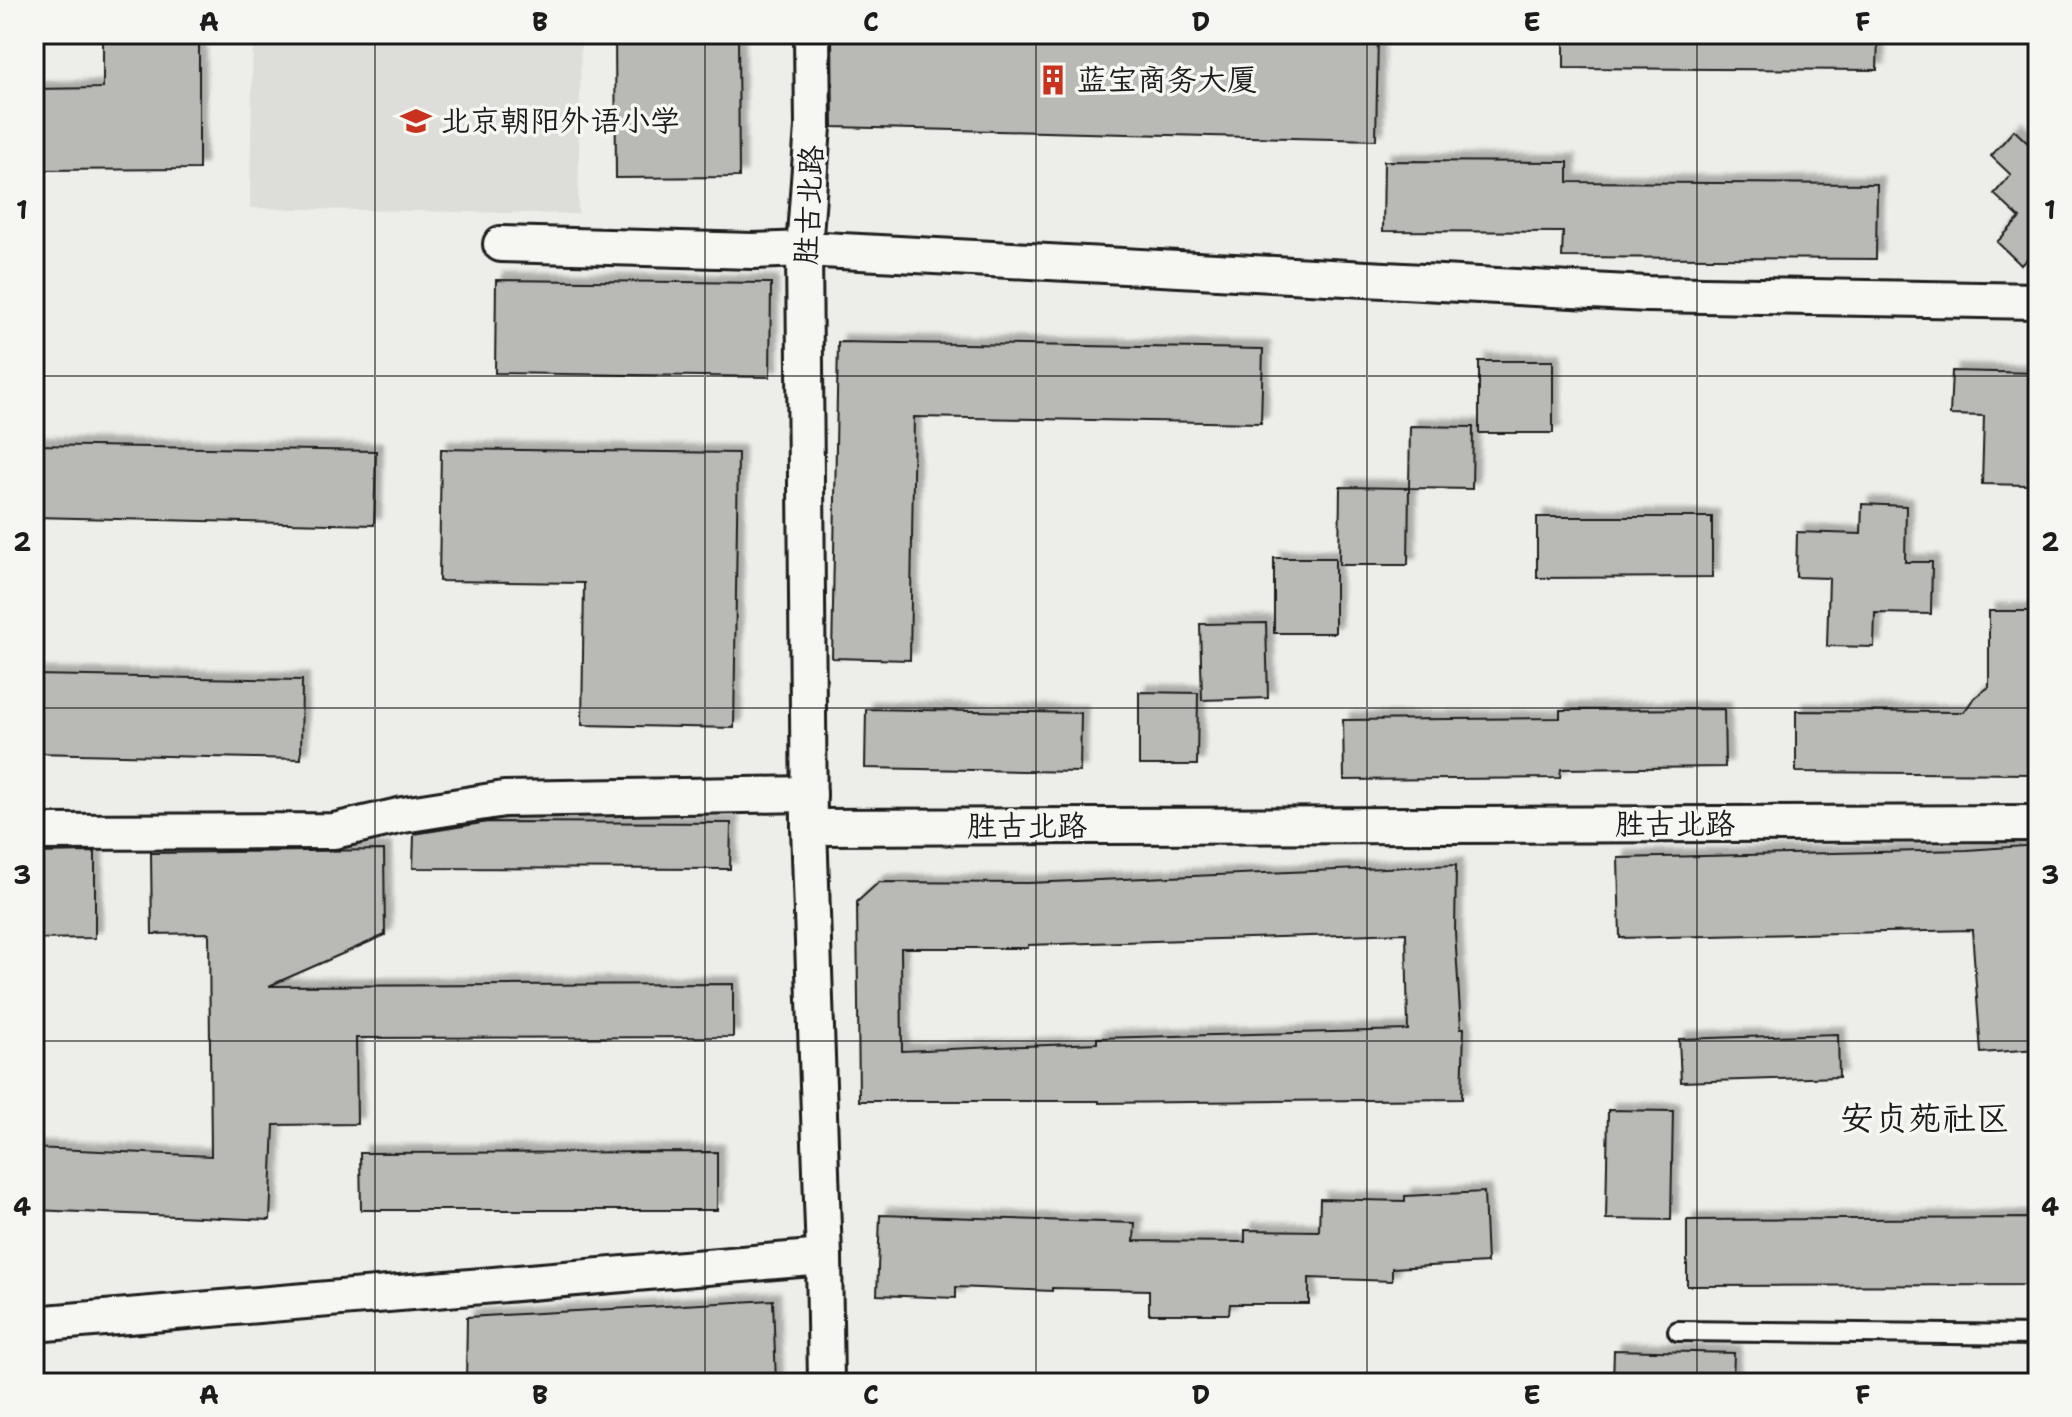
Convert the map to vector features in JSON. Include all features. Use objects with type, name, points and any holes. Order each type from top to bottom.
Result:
[{"type":"street","name":"胜古北路","points":[[812,34],[813,127],[804,249],[809,810],[2038,823]]},
{"type":"street","points":[[501,244],[753,251],[804,249],[1648,294],[2038,301]]},
{"type":"street","points":[[34,832],[334,831],[403,815],[504,799],[809,810],[826,1383]]},
{"type":"street","points":[[34,1324],[824,1257]]},
{"type":"lane","points":[[1678,1331],[2038,1335]]},
{"type":"shaded area","name":"北京朝阳外语小学","points":[[253,34],[581,34],[578,214],[250,208]]},
{"type":"building","points":[[103,34],[199,34],[199,169],[34,170],[34,89],[103,88]]},
{"type":"building","points":[[615,34],[738,34],[739,177],[616,178]]},
{"type":"building","name":"蓝宝商务大厦","points":[[832,34],[1378,34],[1376,140],[833,127]]},
{"type":"building","points":[[1564,34],[1878,34],[1877,70],[1564,68]]},
{"type":"building","points":[[2014,130],[2035,150],[2038,146],[2038,247],[2021,265],[1997,242],[2020,218],[1994,194],[2011,175],[1991,156]]},
{"type":"building","points":[[1384,161],[1568,162],[1568,182],[1877,184],[1876,259],[1562,257],[1563,232],[1383,231]]},
{"type":"building","points":[[496,280],[771,283],[770,377],[495,373]]},
{"type":"building","points":[[838,342],[1263,349],[1261,423],[914,417],[910,660],[832,658]]},
{"type":"building","points":[[1479,361],[1553,361],[1553,433],[1479,433]]},
{"type":"building","points":[[1952,371],[2038,373],[2038,451],[2029,451],[2028,485],[1982,484],[1984,416],[1950,415]]},
{"type":"building","points":[[1410,426],[1473,427],[1472,489],[1409,488]]},
{"type":"building","points":[[34,445],[376,451],[374,525],[34,517]]},
{"type":"building","points":[[441,449],[738,453],[734,728],[582,725],[584,583],[439,581]]},
{"type":"building","points":[[1340,487],[1409,488],[1408,565],[1339,565]]},
{"type":"building","points":[[1862,504],[1906,506],[1905,562],[1932,562],[1931,614],[1875,613],[1874,647],[1827,646],[1829,578],[1796,577],[1797,532],[1861,534]]},
{"type":"building","points":[[1537,517],[1712,517],[1712,577],[1537,578]]},
{"type":"building","points":[[1274,558],[1335,558],[1335,633],[1274,633]]},
{"type":"building","points":[[1989,611],[2038,611],[2038,765],[2030,774],[1796,772],[1796,711],[1964,712],[1974,698],[1989,687]]},
{"type":"building","points":[[1266,623],[1268,698],[1202,700],[1200,624]]},
{"type":"building","points":[[34,675],[302,680],[301,759],[34,753]]},
{"type":"building","points":[[1139,692],[1198,693],[1197,765],[1139,765]]},
{"type":"building","points":[[866,709],[1081,713],[1080,772],[865,768]]},
{"type":"building","points":[[1724,709],[1725,767],[1561,769],[1560,778],[1344,780],[1343,720],[1560,718],[1560,710]]},
{"type":"building","points":[[488,822],[731,823],[730,869],[413,868],[414,834]]},
{"type":"building","points":[[2038,845],[2038,1049],[1981,1053],[1972,930],[1620,938],[1618,858],[1967,850]]},
{"type":"building","points":[[384,850],[385,935],[269,986],[733,984],[733,1037],[356,1038],[357,1124],[274,1125],[270,1220],[34,1210],[34,1148],[211,1156],[209,933],[152,934],[151,853]]},
{"type":"building","points":[[95,852],[95,938],[34,939],[34,853]]},
{"type":"building","points":[[1456,865],[1455,932],[1461,1028],[1464,1028],[1462,1099],[1099,1103],[859,1101],[857,902],[879,882],[1028,883]],"holes":[[[1406,933],[1408,1030],[1097,1038],[1097,1043],[902,1051],[901,948],[1028,948],[1028,945]]]},
{"type":"building","points":[[1838,1034],[1839,1077],[1681,1082],[1679,1039]]},
{"type":"building","points":[[1608,1110],[1673,1111],[1671,1220],[1606,1219]]},
{"type":"building","points":[[717,1152],[717,1210],[361,1210],[360,1153]]},
{"type":"building","points":[[1484,1192],[1487,1263],[1392,1268],[1392,1281],[1309,1278],[1309,1304],[1230,1304],[1229,1314],[1149,1314],[1149,1290],[1052,1288],[1052,1291],[956,1287],[956,1298],[877,1295],[880,1215],[1135,1223],[1134,1241],[1245,1242],[1245,1230],[1319,1231],[1320,1199],[1405,1201],[1405,1196]]},
{"type":"building","points":[[2038,1218],[2038,1285],[1687,1286],[1687,1220]]},
{"type":"building","points":[[773,1300],[776,1383],[466,1383],[467,1317]]},
{"type":"building","points":[[1614,1350],[1734,1353],[1733,1383],[1613,1383]]},
{"type":"place","name":"蓝宝商务大厦","points":[[1053,80]]},
{"type":"place","name":"北京朝阳外语小学","points":[[416,121]]},
{"type":"district","name":"安贞苑社区","points":[[1925,1118]]}]
